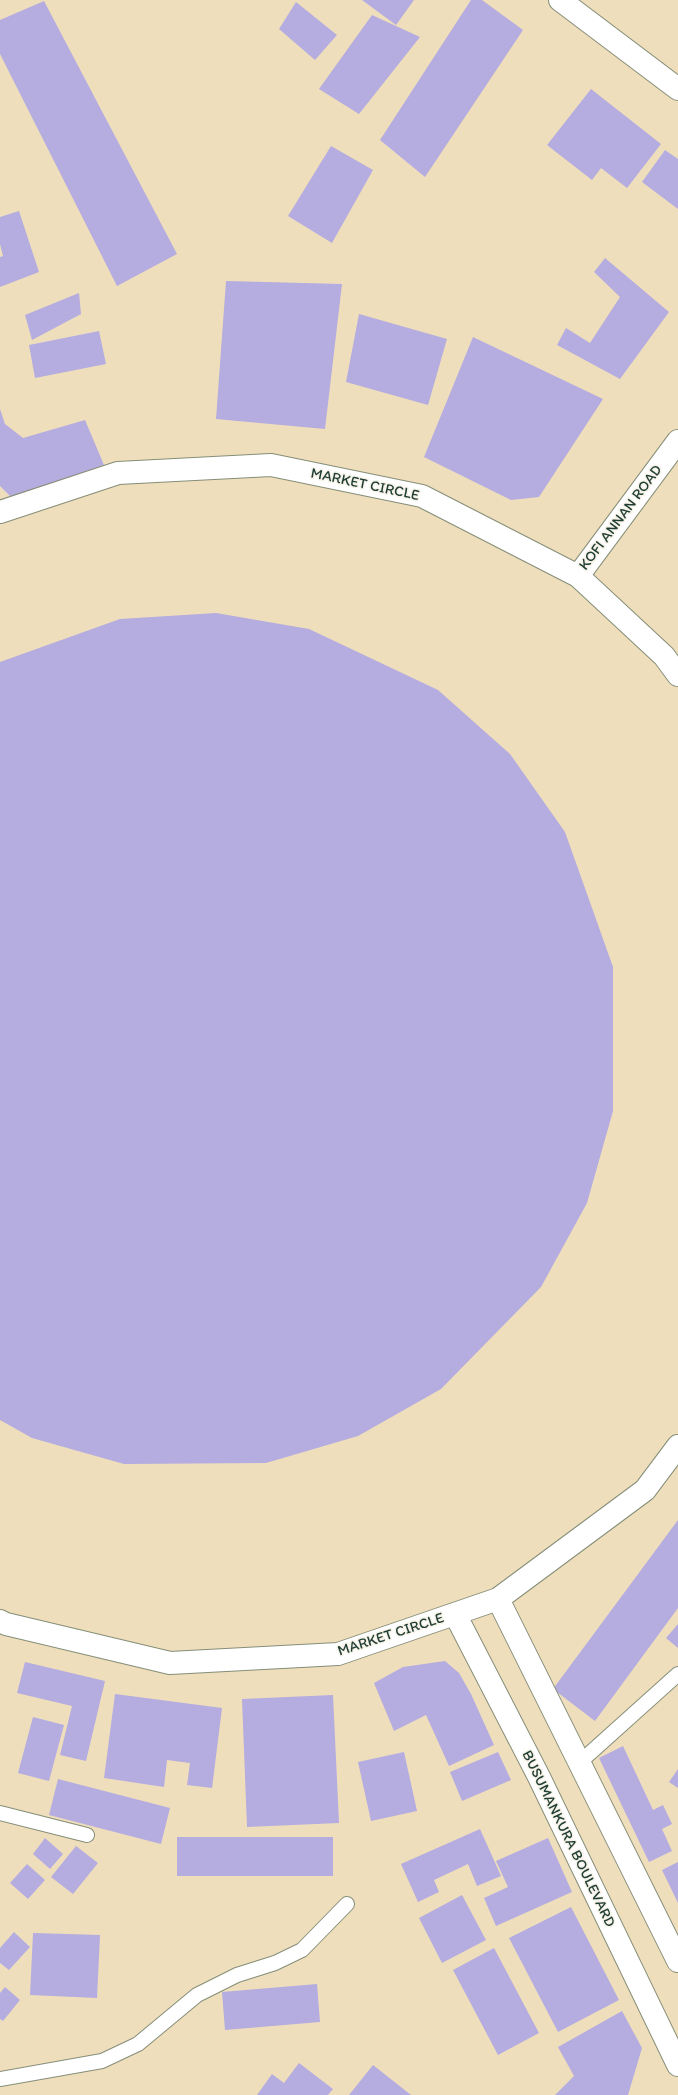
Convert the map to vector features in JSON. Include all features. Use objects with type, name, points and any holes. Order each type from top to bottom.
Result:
[{"type":"street","points":[[560,0],[678,89]]},
{"type":"street","name":"KOFI ANNAN ROAD","points":[[578,576],[678,441]]},
{"type":"street","name":"MARKET CIRCLE","points":[[1,509],[118,472],[271,465],[422,496],[578,576],[664,656],[678,675]]},
{"type":"street","name":"MARKET CIRCLE","points":[[0,1621],[6,1624],[170,1663],[338,1654],[498,1599],[645,1490],[678,1446]]},
{"type":"street","points":[[498,1599],[579,1763],[677,1954]]},
{"type":"street","name":"BUSUMANKURA BOULEVARD","points":[[455,1614],[539,1777],[678,2066]]},
{"type":"lane","points":[[579,1763],[678,1674]]},
{"type":"lane","points":[[0,1813],[87,1835]]},
{"type":"lane","points":[[0,2080],[102,2061],[138,2044],[197,1995],[237,1975],[274,1963],[302,1950],[347,1904]]},
{"type":"building","points":[[362,0],[414,0],[396,25]]},
{"type":"building","points":[[471,0],[482,0],[523,30],[425,177],[380,140]]},
{"type":"building","points":[[44,1],[177,254],[117,286],[0,54],[0,20]]},
{"type":"building","points":[[296,2],[337,35],[315,60],[279,29]]},
{"type":"building","points":[[372,15],[420,37],[359,114],[319,89]]},
{"type":"building","points":[[591,89],[661,144],[627,188],[601,168],[592,180],[547,145]]},
{"type":"building","points":[[331,146],[373,170],[332,243],[288,216]]},
{"type":"building","points":[[665,150],[678,159],[678,209],[642,182]]},
{"type":"building","points":[[19,211],[39,272],[0,287],[0,257],[3,256],[0,244],[0,217]]},
{"type":"building","points":[[605,258],[669,312],[620,379],[557,345],[566,328],[590,343],[620,297],[594,272]]},
{"type":"building","points":[[226,281],[342,284],[325,429],[216,419]]},
{"type":"building","points":[[79,293],[81,314],[32,340],[25,315]]},
{"type":"building","points":[[359,314],[447,339],[428,405],[346,382]]},
{"type":"building","points":[[99,331],[106,364],[35,378],[29,345]]},
{"type":"building","points":[[473,337],[603,399],[539,497],[511,500],[424,457]]},
{"type":"building","points":[[0,409],[5,424],[23,438],[85,420],[104,465],[11,497],[0,486]]},
{"type":"building","points":[[216,613],[309,629],[438,690],[510,754],[565,832],[613,967],[613,1111],[587,1203],[541,1287],[441,1389],[358,1436],[266,1463],[124,1464],[32,1438],[0,1420],[0,662],[120,619]]},
{"type":"building","points":[[678,1520],[678,1608],[595,1721],[553,1689]]},
{"type":"building","points":[[678,1624],[678,1648],[666,1638]]},
{"type":"building","points":[[445,1661],[459,1673],[471,1694],[494,1745],[449,1766],[426,1715],[394,1731],[374,1683],[403,1667]]},
{"type":"building","points":[[25,1662],[105,1681],[86,1761],[60,1755],[72,1706],[17,1693]]},
{"type":"building","points":[[115,1694],[222,1708],[212,1788],[187,1785],[190,1763],[167,1760],[164,1787],[104,1778]]},
{"type":"building","points":[[333,1695],[339,1823],[247,1827],[242,1699]]},
{"type":"building","points":[[33,1717],[64,1725],[49,1781],[18,1773]]},
{"type":"building","points":[[623,1746],[653,1810],[663,1805],[672,1824],[662,1829],[672,1851],[649,1862],[599,1758]]},
{"type":"building","points":[[404,1752],[417,1811],[371,1821],[358,1762]]},
{"type":"building","points":[[498,1752],[511,1780],[462,1801],[450,1772]]},
{"type":"building","points":[[678,1769],[678,1788],[669,1782]]},
{"type":"building","points":[[58,1779],[170,1808],[161,1844],[49,1815]]},
{"type":"building","points":[[480,1829],[501,1876],[477,1886],[468,1864],[434,1880],[439,1892],[418,1902],[401,1864]]},
{"type":"building","points":[[177,1837],[333,1837],[333,1876],[177,1876]]},
{"type":"building","points":[[45,1838],[63,1854],[50,1869],[33,1854]]},
{"type":"building","points":[[548,1838],[572,1892],[496,1926],[484,1898],[508,1887],[496,1861]]},
{"type":"building","points":[[76,1846],[98,1863],[73,1894],[51,1877]]},
{"type":"building","points":[[678,1862],[678,1903],[662,1870]]},
{"type":"building","points":[[27,1864],[45,1880],[28,1899],[10,1883]]},
{"type":"building","points":[[462,1895],[486,1940],[442,1963],[419,1918]]},
{"type":"building","points":[[571,1907],[619,2000],[558,2032],[509,1938]]},
{"type":"building","points":[[14,1932],[30,1947],[9,1970],[0,1963],[0,1948]]},
{"type":"building","points":[[33,1933],[100,1935],[97,1998],[30,1995]]},
{"type":"building","points":[[494,1948],[539,2033],[498,2055],[453,1970]]},
{"type":"building","points":[[317,1984],[320,2022],[225,2030],[222,1992]]},
{"type":"building","points":[[5,1987],[20,2000],[3,2021],[0,2019],[0,1993]]},
{"type":"building","points":[[622,2011],[642,2048],[628,2095],[555,2095],[574,2076],[558,2047]]},
{"type":"building","points":[[299,2063],[333,2089],[328,2095],[257,2095],[272,2074],[284,2083]]},
{"type":"building","points":[[373,2065],[411,2095],[349,2095]]}]
